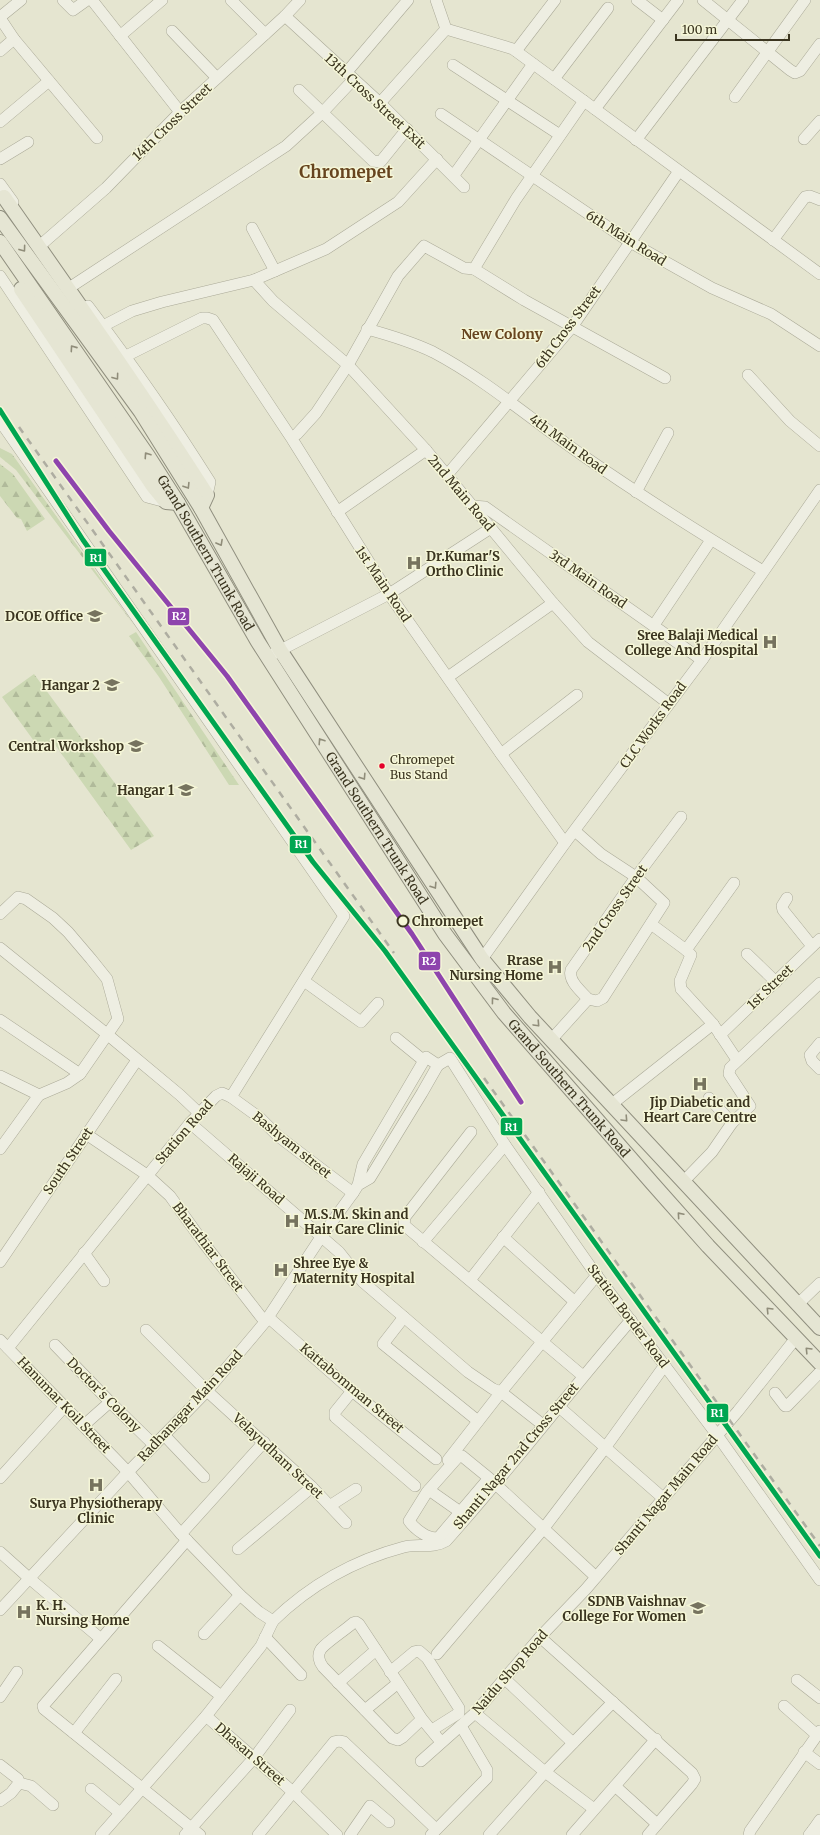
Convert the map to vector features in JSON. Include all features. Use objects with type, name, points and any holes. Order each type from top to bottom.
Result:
[{"type":"main road","points":[[0,217],[4,205],[1,190]]},
{"type":"main road","points":[[1,190],[141,393],[207,495],[201,508]]},
{"type":"main road","name":"Grand Southern Trunk Road","points":[[0,217],[141,412],[201,508],[280,650],[482,959],[551,1040],[683,1182],[733,1233],[797,1305],[820,1328]]},
{"type":"main road","name":"Grand Southern Trunk Road","points":[[0,242],[148,456],[172,502],[267,656],[446,934],[504,1013],[708,1246],[820,1363]]},
{"type":"main road","points":[[0,258],[153,486],[172,502]]},
{"type":"street","points":[[21,0],[0,18],[14,39],[97,138]]},
{"type":"street","points":[[63,0],[73,10],[87,0]]},
{"type":"street","points":[[92,0],[180,112]]},
{"type":"street","points":[[120,36],[162,0]]},
{"type":"street","points":[[231,0],[264,34]]},
{"type":"street","name":"14th Cross Street","points":[[43,244],[106,188],[180,112],[285,16],[300,0]]},
{"type":"street","points":[[72,286],[286,146],[322,113],[408,0]]},
{"type":"street","points":[[436,0],[446,29]]},
{"type":"street","points":[[516,51],[555,0]]},
{"type":"street","points":[[637,0],[663,20]]},
{"type":"street","points":[[595,109],[678,0]]},
{"type":"street","points":[[703,0],[795,73],[800,71],[819,47]]},
{"type":"street","points":[[636,140],[743,0]]},
{"type":"street","points":[[735,97],[805,0]]},
{"type":"street","points":[[554,79],[608,8]]},
{"type":"street","name":"13th Cross Street Exit","points":[[285,16],[380,103],[454,175],[464,187]]},
{"type":"street","points":[[446,29],[516,51],[820,274]]},
{"type":"street","points":[[380,103],[446,29]]},
{"type":"street","points":[[172,31],[216,78]]},
{"type":"street","points":[[0,51],[14,39]]},
{"type":"street","points":[[454,175],[533,64]]},
{"type":"street","points":[[453,65],[560,135]]},
{"type":"street","points":[[0,122],[49,81]]},
{"type":"street","points":[[298,90],[369,158],[377,162],[382,160],[407,129]]},
{"type":"street","points":[[474,269],[531,177],[584,101]]},
{"type":"street","name":"6th Main Road","points":[[441,114],[531,177],[630,242],[712,288],[771,314],[820,346]]},
{"type":"street","points":[[804,139],[820,121]]},
{"type":"street","points":[[0,159],[28,142]]},
{"type":"street","points":[[103,326],[132,311],[162,302],[254,280],[326,249],[398,202],[437,159]]},
{"type":"street","name":"6th Cross Street","points":[[447,475],[572,327],[679,171]]},
{"type":"street","points":[[1,190],[126,356],[177,430],[210,482],[207,495]]},
{"type":"street","points":[[773,240],[805,197],[810,196],[820,200]]},
{"type":"street","points":[[252,228],[275,271]]},
{"type":"street","points":[[296,434],[316,413],[348,365],[398,276],[424,246],[464,268],[474,269],[572,327],[665,378]]},
{"type":"street","points":[[0,276],[147,497],[172,502]]},
{"type":"street","name":"2nd Main Road","points":[[254,280],[273,301],[348,365],[426,450],[553,603],[588,642],[669,704]]},
{"type":"street","name":"1st Main Road","points":[[126,356],[202,318],[211,319],[292,439],[336,512],[389,594],[501,754],[565,842]]},
{"type":"street","name":"4th Main Road","points":[[367,329],[393,336],[432,352],[510,402],[583,456],[636,492],[763,571]]},
{"type":"street","points":[[748,375],[790,421],[820,446]]},
{"type":"street","name":"Station Road","points":[[0,421],[344,916],[231,1098],[222,1093],[216,1096],[190,1123],[8,1348]]},
{"type":"street","points":[[636,492],[668,433]]},
{"type":"street","points":[[336,512],[426,450]]},
{"type":"street","name":"CLC Works Road","points":[[482,959],[565,842],[575,831],[702,660],[820,490]]},
{"type":"street","name":"3rd Main Road","points":[[473,506],[485,507],[702,660]]},
{"type":"street","points":[[267,656],[389,594],[490,528]]},
{"type":"street","points":[[654,625],[711,540]]},
{"type":"street","points":[[448,677],[553,603]]},
{"type":"street","points":[[501,754],[577,695]]},
{"type":"street","name":"2nd Cross Street","points":[[588,999],[571,980],[571,970],[636,877],[681,817]]},
{"type":"street","points":[[551,1040],[588,999],[597,1001],[603,998],[664,903],[636,877],[601,854],[575,831]]},
{"type":"street","points":[[686,950],[734,884]]},
{"type":"street","points":[[0,914],[18,897],[26,899],[53,918],[68,932],[107,979],[117,1021],[80,1074],[67,1083],[39,1095],[0,1150]]},
{"type":"street","points":[[787,898],[782,906],[783,910],[816,943]]},
{"type":"street","points":[[651,924],[691,955],[680,981],[681,989],[713,1024],[737,1060]]},
{"type":"street","name":"1st Street","points":[[720,1035],[816,943]]},
{"type":"street","points":[[0,948],[180,1094],[199,1113]]},
{"type":"street","points":[[747,954],[776,982]]},
{"type":"street","points":[[304,981],[361,1022],[378,1003]]},
{"type":"street","points":[[683,1182],[712,1152],[732,1124],[750,1106],[729,1074],[730,1068],[820,983]]},
{"type":"street","points":[[0,1020],[80,1074]]},
{"type":"street","points":[[612,1104],[713,1024]]},
{"type":"street","points":[[396,1038],[423,1060]]},
{"type":"street","points":[[820,1042],[810,1055],[812,1060],[820,1069]]},
{"type":"street","points":[[426,1057],[438,1065],[370,1178],[355,1189],[363,1164],[426,1057]]},
{"type":"street","name":"Station Border Road","points":[[438,1065],[450,1058],[505,1145],[596,1275],[666,1365],[820,1580]]},
{"type":"street","name":"South Street","points":[[0,1262],[137,1060]]},
{"type":"street","points":[[0,1076],[39,1095]]},
{"type":"street","name":"Bashyam street","points":[[231,1098],[260,1118],[278,1136],[355,1189]]},
{"type":"street","points":[[709,1098],[732,1124]]},
{"type":"street","name":"Rajaji Road","points":[[190,1123],[339,1252],[363,1282],[468,1372],[493,1389],[501,1392],[543,1424]]},
{"type":"street","points":[[471,1132],[403,1221],[404,1224],[423,1242],[583,1376]]},
{"type":"street","name":"Bharathiar Street","points":[[86,1134],[147,1175],[170,1196],[203,1242],[267,1320]]},
{"type":"street","points":[[423,1242],[505,1145]]},
{"type":"street","name":"Radhanagar Main Road","points":[[0,1610],[128,1472],[207,1391],[267,1320],[321,1237],[355,1189]]},
{"type":"street","points":[[470,1280],[539,1192]]},
{"type":"street","points":[[503,1237],[575,1302]]},
{"type":"street","points":[[84,1253],[104,1281]]},
{"type":"street","points":[[448,1460],[596,1275]]},
{"type":"street","points":[[797,1305],[820,1284]]},
{"type":"street","points":[[404,1317],[383,1344],[478,1421]]},
{"type":"street","name":"Kattabomman Street","points":[[267,1320],[352,1391],[436,1458]]},
{"type":"street","name":"Shanti Nagar 2nd Cross Street","points":[[101,1835],[206,1716],[261,1646],[273,1621],[292,1603],[324,1581],[362,1561],[406,1546],[441,1544],[446,1541],[464,1514],[631,1320]]},
{"type":"street","name":"Velayudham Street","points":[[146,1330],[207,1391],[331,1505],[346,1523]]},
{"type":"street","name":"Shanti Nagar Main Road","points":[[596,1577],[738,1411],[796,1338]]},
{"type":"street","name":"Hanumar Koil Street","points":[[0,1340],[128,1472]]},
{"type":"street","name":"Doctor's Colony","points":[[55,1345],[154,1445]]},
{"type":"street","points":[[437,1654],[544,1528],[666,1365]]},
{"type":"street","points":[[775,1393],[785,1406],[787,1406],[820,1372]]},
{"type":"street","points":[[352,1391],[335,1412],[335,1417],[415,1486]]},
{"type":"street","points":[[84,1426],[110,1402]]},
{"type":"street","points":[[2,1473],[65,1406]]},
{"type":"street","points":[[558,1406],[663,1498]]},
{"type":"street","points":[[164,1435],[204,1477]]},
{"type":"street","points":[[264,1442],[101,1639],[43,1706],[44,1709],[143,1788],[192,1832],[254,1758],[290,1710]]},
{"type":"street","points":[[429,1490],[464,1514],[435,1538],[429,1537],[409,1520],[429,1490],[460,1456],[464,1457],[544,1528],[596,1577]]},
{"type":"street","points":[[128,1472],[184,1537],[240,1595],[259,1612],[273,1621]]},
{"type":"street","points":[[238,1549],[312,1487]]},
{"type":"street","points":[[331,1505],[356,1489]]},
{"type":"street","points":[[0,1552],[101,1639]]},
{"type":"street","name":"Naidu Shop Road","points":[[440,1733],[467,1720],[505,1679],[540,1637],[596,1577]]},
{"type":"street","points":[[204,1634],[240,1595]]},
{"type":"street","points":[[422,1718],[403,1737],[398,1740],[392,1738],[319,1663],[318,1657],[320,1650],[356,1622],[359,1624],[422,1718],[440,1733]]},
{"type":"street","points":[[265,1637],[301,1675]]},
{"type":"street","points":[[540,1637],[656,1739],[692,1773],[695,1779],[692,1784],[648,1835]]},
{"type":"street","points":[[158,1646],[221,1696]]},
{"type":"street","points":[[338,1683],[376,1650]]},
{"type":"street","points":[[390,1672],[414,1652],[419,1651],[422,1653],[459,1708],[459,1713],[440,1733],[421,1761]]},
{"type":"street","points":[[0,1697],[17,1672]]},
{"type":"street","points":[[74,1733],[116,1679]]},
{"type":"street","points":[[505,1679],[573,1743]]},
{"type":"street","points":[[797,1680],[820,1698]]},
{"type":"street","points":[[365,1710],[398,1683]]},
{"type":"street","points":[[489,1835],[545,1772],[613,1702]]},
{"type":"street","points":[[749,1835],[750,1831],[818,1733],[784,1706]]},
{"type":"street","name":"Dhasan Street","points":[[206,1716],[293,1792],[337,1835]]},
{"type":"street","points":[[467,1720],[545,1772],[594,1809]]},
{"type":"street","points":[[260,1834],[334,1742],[339,1740],[344,1742],[434,1832],[487,1778],[487,1770],[467,1720]]},
{"type":"street","points":[[572,1835],[656,1739]]},
{"type":"street","points":[[804,1752],[820,1764]]},
{"type":"street","points":[[0,1765],[18,1779],[19,1783]]},
{"type":"street","points":[[0,1801],[11,1793],[19,1783]]},
{"type":"street","points":[[19,1783],[31,1786],[53,1805]]},
{"type":"street","points":[[615,1786],[657,1824]]},
{"type":"street","points":[[91,1790],[120,1813]]},
{"type":"street","points":[[350,1835],[370,1806],[389,1822]]},
{"type":"street","points":[[814,1833],[820,1820]]},
{"type":"green space","points":[[0,448],[12,454],[134,625],[16,470],[0,457]]},
{"type":"green space","points":[[0,464],[13,474],[45,519],[27,531],[21,519],[17,518],[0,496]]},
{"type":"green space","points":[[136,632],[239,785],[229,785],[159,677],[129,636]]},
{"type":"green space","points":[[34,674],[154,836],[131,850],[53,742],[41,750],[39,748],[2,697]]},
{"type":"railway","points":[[0,410],[83,540],[313,862],[385,951],[820,1556]]},
{"type":"railway","points":[[19,427],[394,953]]},
{"type":"railway","points":[[484,1078],[820,1546]]},
{"type":"transit line","name":"R1","points":[[0,410],[83,540],[313,862],[385,951],[820,1556]]},
{"type":"transit line","name":"R2","points":[[56,461],[109,531],[227,676],[412,934],[521,1102]]},
{"type":"place","name":"Dr.Kumar'S Ortho Clinic","points":[[414,563]]},
{"type":"place","name":"DCOE Office","points":[[95,616]]},
{"type":"place","name":"Sree Balaji Medical College And Hospital","points":[[770,642]]},
{"type":"place","name":"Hangar 2","points":[[112,685]]},
{"type":"place","name":"Central Workshop","points":[[136,746]]},
{"type":"place","name":"Chromepet Bus Stand","points":[[382,766]]},
{"type":"place","name":"Hangar 1","points":[[186,790]]},
{"type":"place","name":"Chromepet","points":[[403,921]]},
{"type":"place","name":"Rrase Nursing Home","points":[[555,967]]},
{"type":"place","name":"Jip Diabetic and Heart Care Centre","points":[[700,1084]]},
{"type":"place","name":"M.S.M. Skin and Hair Care Clinic","points":[[292,1221]]},
{"type":"place","name":"Shree Eye & Maternity Hospital","points":[[281,1270]]},
{"type":"place","name":"Surya Physiotherapy Clinic","points":[[96,1485]]},
{"type":"place","name":"SDNB Vaishnav College For Women","points":[[698,1608]]},
{"type":"place","name":"K. H. Nursing Home","points":[[24,1612]]},
{"type":"district","name":"Chromepet","points":[[346,172]]},
{"type":"district","name":"New Colony","points":[[502,334]]}]
